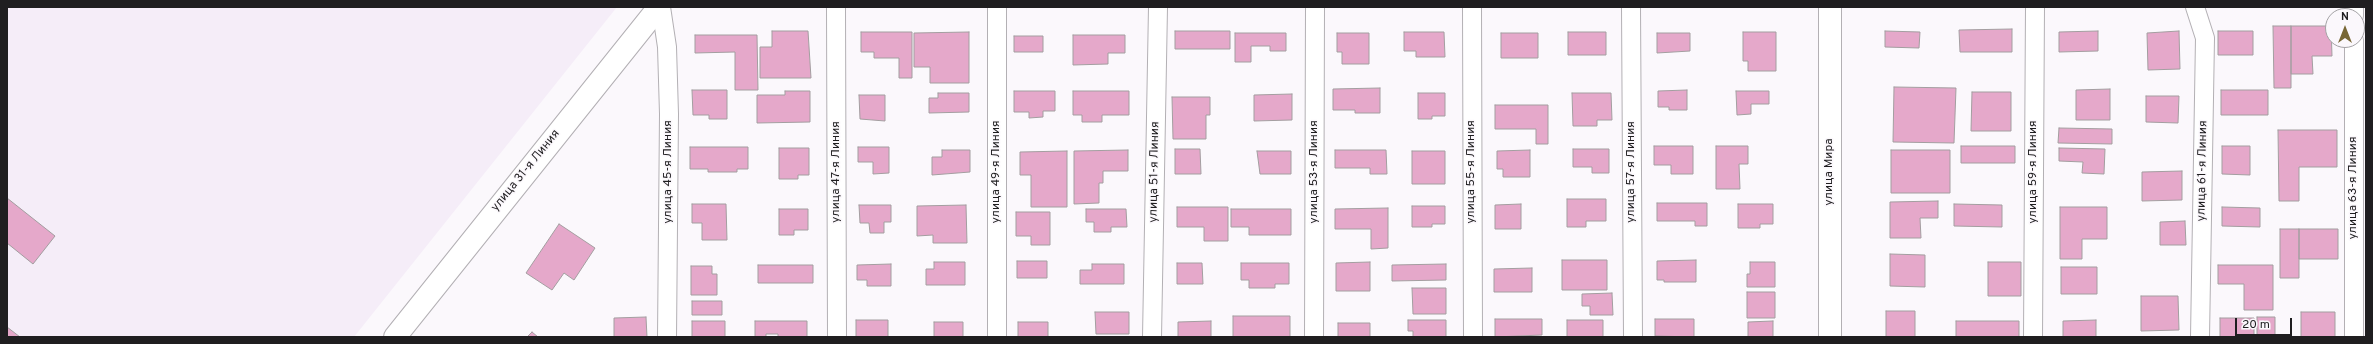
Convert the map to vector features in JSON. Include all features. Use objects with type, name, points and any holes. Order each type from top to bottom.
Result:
[{"type":"street","name":"улица 31-я Линия","points":[[395,337],[660,7]]},
{"type":"street","name":"улица 45-я Линия","points":[[660,7],[667,47],[669,114],[667,337]]},
{"type":"street","name":"улица 47-я Линия","points":[[836,7],[837,337]]},
{"type":"street","name":"улица 49-я Линия","points":[[997,7],[997,337]]},
{"type":"street","name":"улица 51-я Линия","points":[[1152,337],[1158,7]]},
{"type":"street","name":"улица 53-я Линия","points":[[1314,337],[1315,7]]},
{"type":"street","name":"улица 55-я Линия","points":[[1472,7],[1473,337]]},
{"type":"street","name":"улица 57-я Линия","points":[[1631,7],[1632,337]]},
{"type":"street","name":"улица Мира","points":[[1830,7],[1830,337]]},
{"type":"street","name":"улица 59-я Линия","points":[[2033,337],[2035,7]]},
{"type":"street","name":"улица 61-я Линия","points":[[2195,7],[2205,38],[2200,337]]},
{"type":"street","name":"улица 63-я Линия","points":[[2354,48],[2354,337]]},
{"type":"shaded area","points":[[7,7],[617,7],[354,337],[7,337]]},
{"type":"building","points":[[2273,26],[2291,26],[2291,88],[2274,88]]},
{"type":"building","points":[[2291,26],[2325,26],[2325,48],[2332,48],[2332,56],[2312,56],[2313,74],[2291,74]]},
{"type":"building","points":[[2012,29],[2012,52],[1960,52],[1959,30]]},
{"type":"building","points":[[772,31],[808,31],[811,78],[760,78],[760,47],[772,47]]},
{"type":"building","points":[[1175,31],[1230,31],[1230,49],[1175,49]]},
{"type":"building","points":[[1885,31],[1920,32],[1919,48],[1885,47]]},
{"type":"building","points":[[2098,31],[2098,51],[2059,52],[2059,32]]},
{"type":"building","points":[[2179,31],[2180,69],[2148,70],[2147,33]]},
{"type":"building","points":[[2218,31],[2253,31],[2253,55],[2218,55]]},
{"type":"building","points":[[861,32],[912,32],[912,78],[899,78],[899,58],[874,58],[874,52],[861,52]]},
{"type":"building","points":[[969,32],[969,83],[930,83],[930,67],[914,67],[914,33]]},
{"type":"building","points":[[1404,32],[1444,32],[1445,57],[1416,57],[1416,51],[1404,51]]},
{"type":"building","points":[[1568,32],[1606,32],[1606,55],[1568,55]]},
{"type":"building","points":[[1743,32],[1776,32],[1776,71],[1748,71],[1748,61],[1743,61]]},
{"type":"building","points":[[1235,33],[1286,33],[1286,51],[1270,51],[1270,46],[1251,46],[1251,62],[1235,62]]},
{"type":"building","points":[[1337,33],[1369,33],[1369,64],[1342,64],[1342,52],[1337,52]]},
{"type":"building","points":[[1501,33],[1538,33],[1538,58],[1501,58]]},
{"type":"building","points":[[1657,33],[1690,33],[1690,51],[1657,53]]},
{"type":"building","points":[[695,35],[757,35],[758,90],[735,90],[735,52],[695,53]]},
{"type":"building","points":[[1073,35],[1125,35],[1125,53],[1108,53],[1108,64],[1073,65]]},
{"type":"building","points":[[1014,36],[1043,36],[1043,52],[1014,52]]},
{"type":"building","points":[[1894,87],[1956,88],[1954,143],[1893,142]]},
{"type":"building","points":[[1380,88],[1380,113],[1355,113],[1355,110],[1333,110],[1333,89]]},
{"type":"building","points":[[2110,89],[2110,120],[2076,120],[2076,90]]},
{"type":"building","points":[[692,90],[727,90],[727,119],[709,119],[709,115],[693,115]]},
{"type":"building","points":[[1687,90],[1687,110],[1669,110],[1669,107],[1658,107],[1658,91]]},
{"type":"building","points":[[2221,90],[2268,90],[2268,115],[2221,115]]},
{"type":"building","points":[[785,91],[810,91],[810,122],[757,123],[757,95],[785,95]]},
{"type":"building","points":[[1014,91],[1055,91],[1055,111],[1043,111],[1043,117],[1029,118],[1029,112],[1014,112]]},
{"type":"building","points":[[1073,91],[1129,91],[1129,115],[1102,115],[1102,122],[1082,122],[1082,115],[1073,115]]},
{"type":"building","points":[[1736,91],[1769,91],[1769,104],[1751,104],[1751,114],[1737,115]]},
{"type":"building","points":[[1972,92],[2011,92],[2011,131],[1971,131]]},
{"type":"building","points":[[938,93],[969,93],[969,112],[929,113],[929,98],[938,98]]},
{"type":"building","points":[[1418,93],[1445,93],[1445,116],[1432,116],[1432,119],[1418,119]]},
{"type":"building","points":[[1572,93],[1611,93],[1612,120],[1597,120],[1597,126],[1573,126]]},
{"type":"building","points":[[1292,94],[1292,120],[1254,121],[1254,95]]},
{"type":"building","points":[[859,95],[885,95],[885,121],[860,119]]},
{"type":"building","points":[[2146,96],[2179,96],[2178,123],[2146,122]]},
{"type":"building","points":[[1172,97],[1210,97],[1210,115],[1206,115],[1206,139],[1173,139]]},
{"type":"building","points":[[1495,105],[1548,105],[1548,144],[1536,144],[1536,129],[1495,129]]},
{"type":"building","points":[[2059,128],[2112,129],[2112,144],[2058,143]]},
{"type":"building","points":[[2278,130],[2337,130],[2337,167],[2299,167],[2299,201],[2279,201]]},
{"type":"building","points":[[1654,146],[1693,146],[1693,174],[1671,174],[1671,165],[1654,165]]},
{"type":"building","points":[[1716,146],[1748,146],[1748,164],[1739,164],[1740,189],[1716,189]]},
{"type":"building","points":[[1961,146],[2015,146],[2015,163],[1961,163]]},
{"type":"building","points":[[2222,146],[2250,146],[2250,175],[2222,174]]},
{"type":"building","points":[[690,147],[748,147],[748,169],[737,169],[737,172],[708,172],[708,169],[690,169]]},
{"type":"building","points":[[858,147],[889,147],[889,173],[873,174],[873,162],[858,162]]},
{"type":"building","points":[[779,148],[809,148],[809,175],[798,175],[798,179],[779,179]]},
{"type":"building","points":[[2059,148],[2105,149],[2104,174],[2082,173],[2083,162],[2059,161]]},
{"type":"building","points":[[1175,149],[1200,149],[1201,174],[1175,174]]},
{"type":"building","points":[[1573,149],[1609,149],[1609,173],[1592,173],[1592,167],[1573,167]]},
{"type":"building","points":[[942,150],[970,150],[970,172],[932,175],[932,157],[942,157]]},
{"type":"building","points":[[1128,150],[1128,171],[1103,171],[1103,183],[1099,183],[1099,203],[1074,204],[1074,151]]},
{"type":"building","points":[[1335,150],[1386,150],[1387,174],[1370,174],[1370,168],[1335,168]]},
{"type":"building","points":[[1530,150],[1530,177],[1503,177],[1503,169],[1497,169],[1497,151]]},
{"type":"building","points":[[1891,150],[1950,150],[1950,193],[1891,193]]},
{"type":"building","points":[[1067,151],[1067,207],[1031,207],[1031,175],[1020,175],[1020,152]]},
{"type":"building","points":[[1257,151],[1291,151],[1291,174],[1260,174]]},
{"type":"building","points":[[1412,151],[1445,151],[1445,184],[1412,184]]},
{"type":"building","points":[[2182,171],[2182,200],[2142,201],[2142,172]]},
{"type":"building","points":[[7,198],[55,236],[33,264],[7,243]]},
{"type":"building","points":[[1567,199],[1606,199],[1606,221],[1586,221],[1586,227],[1567,227]]},
{"type":"building","points":[[1938,201],[1938,218],[1920,218],[1921,238],[1890,238],[1890,202]]},
{"type":"building","points":[[1657,203],[1707,203],[1707,226],[1695,226],[1695,221],[1657,221]]},
{"type":"building","points":[[692,204],[726,204],[727,240],[702,240],[702,223],[692,223]]},
{"type":"building","points":[[1521,204],[1521,229],[1495,229],[1495,205]]},
{"type":"building","points":[[1738,204],[1773,204],[1773,224],[1760,224],[1760,228],[1738,228]]},
{"type":"building","points":[[1954,204],[2002,205],[2002,227],[1954,226]]},
{"type":"building","points":[[859,205],[891,205],[891,222],[884,222],[884,233],[870,233],[869,223],[860,223]]},
{"type":"building","points":[[966,205],[967,243],[933,243],[933,235],[917,236],[917,206]]},
{"type":"building","points":[[1412,206],[1445,206],[1445,224],[1432,224],[1432,227],[1412,227]]},
{"type":"building","points":[[1177,207],[1228,207],[1228,241],[1204,241],[1204,227],[1177,227]]},
{"type":"building","points":[[2060,207],[2107,207],[2107,239],[2082,239],[2082,259],[2060,259]]},
{"type":"building","points":[[2222,207],[2260,208],[2260,227],[2222,226]]},
{"type":"building","points":[[1388,208],[1388,248],[1371,249],[1371,229],[1335,229],[1335,209]]},
{"type":"building","points":[[779,209],[808,209],[808,230],[794,230],[794,235],[779,235]]},
{"type":"building","points":[[1086,209],[1126,209],[1127,227],[1111,227],[1111,232],[1094,232],[1094,222],[1086,222]]},
{"type":"building","points":[[1231,209],[1291,209],[1291,235],[1249,235],[1249,227],[1231,227]]},
{"type":"building","points":[[1016,212],[1050,212],[1050,245],[1031,245],[1031,236],[1016,236]]},
{"type":"building","points":[[2185,221],[2186,245],[2160,245],[2160,222]]},
{"type":"building","points":[[559,224],[595,248],[574,280],[564,273],[552,290],[526,273]]},
{"type":"building","points":[[2280,229],[2299,229],[2299,278],[2280,278]]},
{"type":"building","points":[[2299,229],[2338,229],[2338,259],[2299,259]]},
{"type":"building","points":[[1890,254],[1925,255],[1925,287],[1890,286]]},
{"type":"building","points":[[1562,260],[1607,260],[1607,290],[1562,290]]},
{"type":"building","points":[[1696,260],[1696,282],[1664,282],[1664,280],[1657,280],[1657,261]]},
{"type":"building","points":[[1017,261],[1047,261],[1047,278],[1017,278]]},
{"type":"building","points":[[934,262],[965,262],[965,285],[926,285],[926,269],[934,269]]},
{"type":"building","points":[[1370,262],[1370,291],[1336,291],[1336,263]]},
{"type":"building","points":[[1750,262],[1775,262],[1775,287],[1747,287],[1747,274],[1750,274]]},
{"type":"building","points":[[1988,262],[2021,262],[2021,296],[1988,296]]},
{"type":"building","points":[[1177,263],[1202,263],[1203,284],[1177,284]]},
{"type":"building","points":[[1241,263],[1289,263],[1289,284],[1275,284],[1275,288],[1249,288],[1249,280],[1241,280]]},
{"type":"building","points":[[891,264],[891,286],[867,286],[867,280],[857,280],[857,265]]},
{"type":"building","points":[[1092,264],[1124,264],[1124,284],[1080,284],[1080,270],[1092,270]]},
{"type":"building","points":[[1446,264],[1446,280],[1392,281],[1392,265]]},
{"type":"building","points":[[758,265],[813,265],[813,283],[758,283]]},
{"type":"building","points":[[2218,265],[2273,265],[2273,310],[2244,310],[2244,284],[2218,284]]},
{"type":"building","points":[[691,266],[712,266],[712,274],[717,274],[717,295],[691,295]]},
{"type":"building","points":[[2061,267],[2097,267],[2097,294],[2061,294]]},
{"type":"building","points":[[1532,268],[1532,292],[1494,292],[1494,269]]},
{"type":"building","points":[[1412,288],[1446,288],[1446,314],[1413,314]]},
{"type":"building","points":[[1747,292],[1775,292],[1775,318],[1747,318]]},
{"type":"building","points":[[1612,293],[1613,315],[1590,315],[1590,306],[1582,306],[1582,294]]},
{"type":"building","points":[[2141,296],[2178,296],[2179,330],[2141,331]]},
{"type":"building","points":[[692,301],[722,301],[722,315],[692,315]]},
{"type":"building","points":[[1886,311],[1915,311],[1915,337],[1886,337]]},
{"type":"building","points":[[1095,312],[1129,312],[1129,334],[1096,334]]},
{"type":"building","points":[[2301,312],[2335,312],[2335,337],[2301,337]]},
{"type":"building","points":[[1233,316],[1290,316],[1290,337],[1233,337]]},
{"type":"building","points":[[646,317],[647,337],[614,337],[614,318]]},
{"type":"building","points":[[2257,317],[2275,317],[2275,337],[2257,337]]},
{"type":"building","points":[[2220,318],[2254,318],[2254,337],[2220,337]]},
{"type":"building","points":[[1495,319],[1542,319],[1542,335],[1495,337]]},
{"type":"building","points":[[1655,319],[1694,319],[1694,337],[1655,336]]},
{"type":"building","points":[[856,320],[888,320],[888,337],[856,337]]},
{"type":"building","points":[[1408,320],[1446,320],[1446,337],[1413,337],[1413,331],[1408,331]]},
{"type":"building","points":[[1567,320],[1603,320],[1603,337],[1567,337]]},
{"type":"building","points":[[2096,320],[2096,337],[2063,337],[2063,321]]},
{"type":"building","points":[[692,321],[725,321],[725,337],[692,337]]},
{"type":"building","points":[[755,321],[807,321],[807,337],[778,337],[778,334],[766,334],[766,337],[755,337]]},
{"type":"building","points":[[1211,321],[1211,337],[1178,337],[1178,322]]},
{"type":"building","points":[[1773,321],[1773,337],[1748,337],[1748,322]]},
{"type":"building","points":[[1956,321],[2019,321],[2019,337],[1956,337]]},
{"type":"building","points":[[934,322],[963,322],[963,337],[934,337]]},
{"type":"building","points":[[1018,322],[1048,322],[1048,337],[1018,337]]},
{"type":"building","points":[[1338,323],[1370,323],[1370,337],[1338,337]]},
{"type":"building","points":[[7,327],[20,337],[7,337]]},
{"type":"building","points":[[532,332],[538,337],[527,337]]}]
